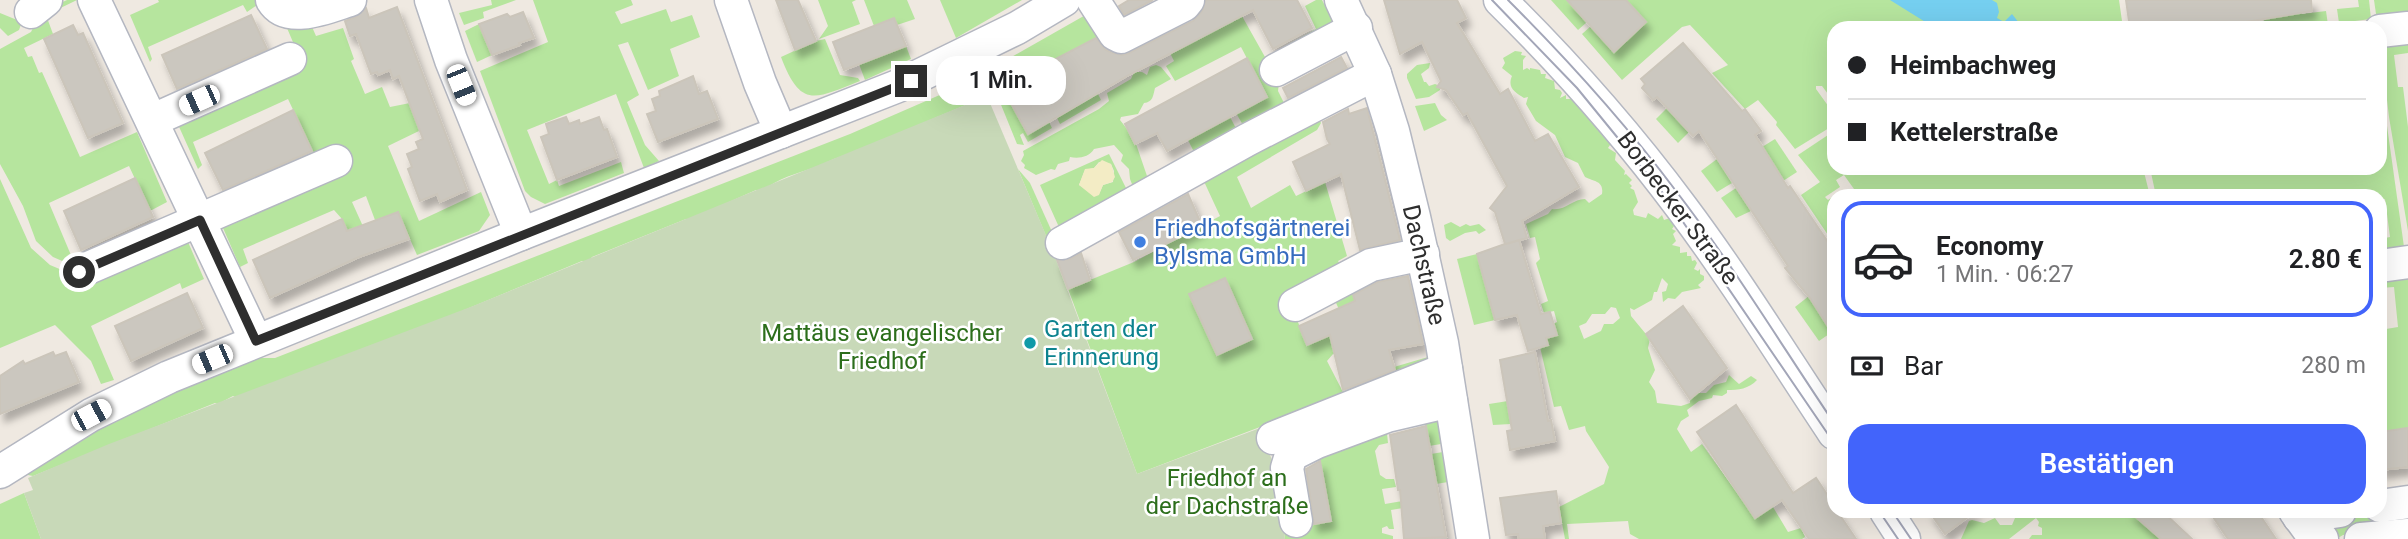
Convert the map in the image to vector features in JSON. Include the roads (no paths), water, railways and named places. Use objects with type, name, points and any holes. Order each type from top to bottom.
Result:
[{"type":"street","points":[[94,0],[256,341]]},
{"type":"street","points":[[272,0],[284,12],[295,13],[351,0]]},
{"type":"street","points":[[431,0],[451,60],[521,234]]},
{"type":"street","points":[[732,0],[760,83],[781,132]]},
{"type":"street","points":[[0,472],[124,397],[521,234],[923,76],[1017,28],[1064,0]]},
{"type":"street","points":[[1093,0],[1115,34],[1121,37],[1184,5],[1188,0]]},
{"type":"street","name":"Dachstraße","points":[[1341,0],[1375,74],[1423,254],[1446,369],[1473,539]]},
{"type":"street","name":"Borbecker Straße","points":[[1500,0],[1598,103],[1678,202],[1827,423]]},
{"type":"street","points":[[1276,71],[1356,28]]},
{"type":"street","points":[[2387,30],[2408,28]]},
{"type":"street","points":[[153,120],[290,59]]},
{"type":"street","points":[[1062,243],[1110,220],[1247,140],[1375,74]]},
{"type":"street","points":[[79,272],[336,161]]},
{"type":"street","points":[[1295,305],[1371,265],[1423,254]]},
{"type":"street","points":[[2387,266],[2408,262]]},
{"type":"street","points":[[1273,438],[1446,369]]},
{"type":"street","points":[[1296,521],[1287,468],[1291,455],[1317,442],[1387,416],[1451,401]]},
{"type":"street","points":[[2387,505],[2408,502]]},
{"type":"street","points":[[1890,518],[1904,539]]},
{"type":"street","points":[[2300,518],[2311,533],[2322,539]]},
{"type":"street","points":[[2361,539],[2408,535]]},
{"type":"water","points":[[1890,0],[1992,0],[1997,3],[1997,18],[2002,21],[1924,21]]},
{"type":"water","points":[[2012,14],[2018,21],[2005,21]]},
{"type":"tram line","points":[[1492,0],[1577,88],[1666,197],[1827,433]]},
{"type":"tram line","points":[[1508,0],[1595,92],[1657,166],[1697,219],[1827,412]]},
{"type":"tram line","points":[[1884,518],[1898,539]]},
{"type":"tram line","points":[[1897,518],[1911,539]]},
{"type":"place","name":"Friedhofsgärtnerei Bylsma GmbH","points":[[1140,242]]},
{"type":"place","name":"Garten der Erinnerung","points":[[1030,343]]},
{"type":"park label","name":"Mattäus evangelischer Friedhof","points":[[882,347]]},
{"type":"park label","name":"Friedhof an der Dachstraße","points":[[1227,492]]}]
